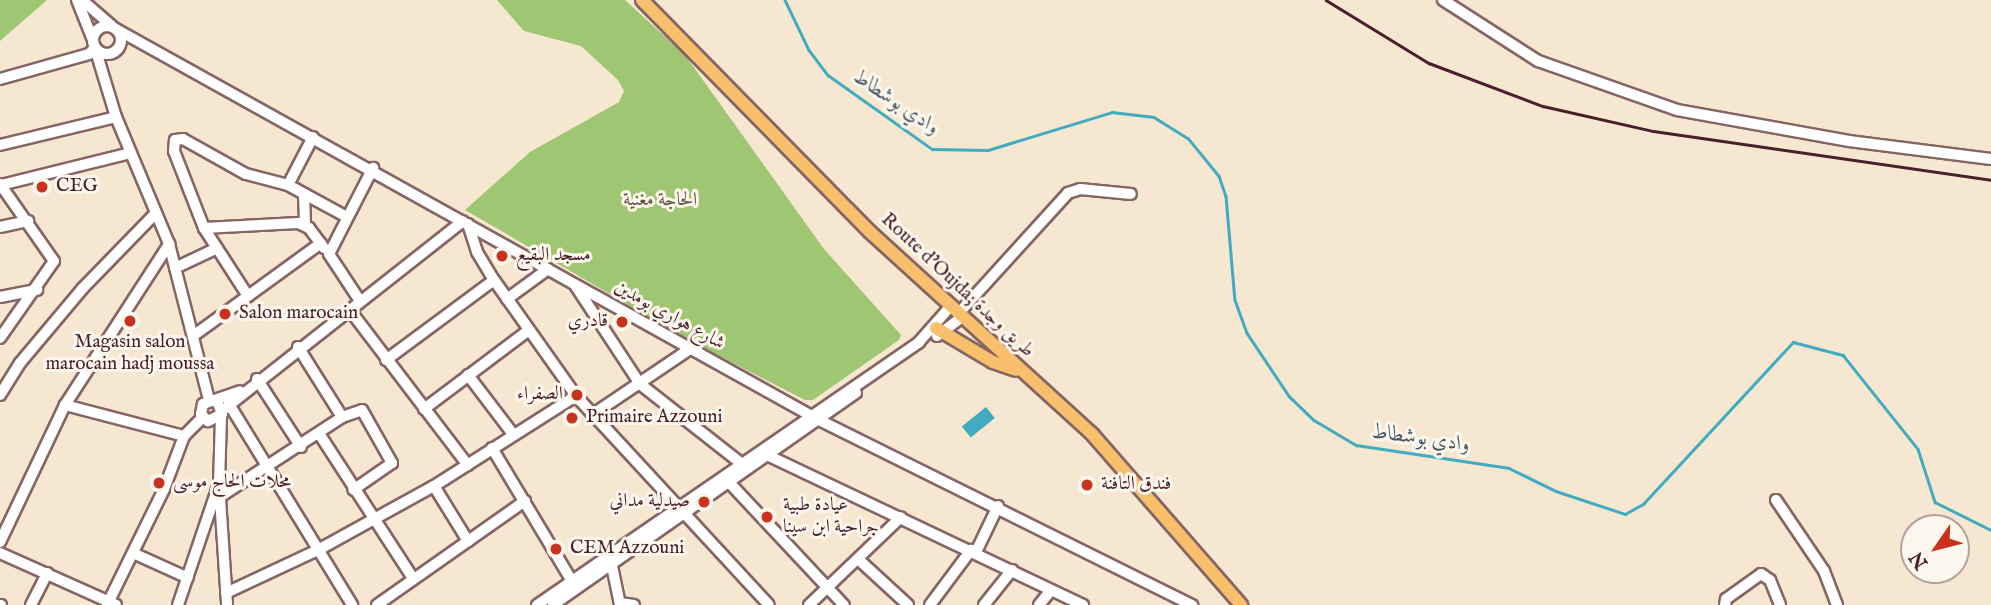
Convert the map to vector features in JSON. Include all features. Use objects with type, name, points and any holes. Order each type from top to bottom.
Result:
[{"type":"main road","name":"Route d'Oujda; طريق وجدة","points":[[642,0],[956,313],[1092,433],[1241,605]]},
{"type":"main road","points":[[940,330],[993,362],[1018,370]]},
{"type":"street","name":"شارع هواري بومدين","points":[[80,0],[136,43],[373,168],[814,417],[998,506],[1192,605]]},
{"type":"street","points":[[80,0],[102,78],[130,153],[169,244],[192,336],[220,406],[268,467],[352,605]]},
{"type":"street","points":[[1443,0],[1538,61],[1677,110],[1849,141],[1991,159]]},
{"type":"street","points":[[0,79],[89,54],[99,28],[114,28],[118,50]]},
{"type":"street","points":[[94,44],[102,54],[136,43]]},
{"type":"street","points":[[102,78],[106,64],[118,50]]},
{"type":"street","points":[[0,145],[116,117]]},
{"type":"street","points":[[288,185],[313,137]]},
{"type":"street","points":[[248,296],[204,229],[174,151],[175,140],[183,139],[246,174],[288,185],[347,217]]},
{"type":"street","points":[[0,338],[37,290],[54,261],[0,185],[130,153]]},
{"type":"street","points":[[329,254],[373,168]]},
{"type":"street","points":[[726,480],[742,464],[940,330],[1068,193],[1089,190],[1131,194]]},
{"type":"street","points":[[304,194],[305,225],[329,254],[360,301]]},
{"type":"street","points":[[0,395],[74,300],[156,213]]},
{"type":"street","points":[[0,227],[28,222]]},
{"type":"street","points":[[0,553],[111,604],[184,436],[220,406],[466,222],[477,252],[494,280],[576,396],[679,511],[769,605]]},
{"type":"street","points":[[204,229],[305,225]]},
{"type":"street","points":[[192,336],[321,243]]},
{"type":"street","points":[[0,542],[65,405],[169,244]]},
{"type":"street","points":[[175,268],[215,249]]},
{"type":"street","points":[[507,299],[548,269]]},
{"type":"street","points":[[386,360],[494,280]]},
{"type":"street","points":[[573,282],[640,384],[742,464]]},
{"type":"street","points":[[0,297],[37,290]]},
{"type":"street","points":[[349,309],[467,465]]},
{"type":"street","points":[[424,409],[529,330]]},
{"type":"street","points":[[298,347],[342,417]]},
{"type":"street","points":[[592,415],[690,349]]},
{"type":"street","points":[[468,375],[513,435]]},
{"type":"street","points":[[257,379],[301,447]]},
{"type":"street","points":[[226,593],[318,550],[372,517],[433,486],[576,396]]},
{"type":"street","points":[[65,405],[184,436]]},
{"type":"street","points":[[219,449],[202,407],[220,406]]},
{"type":"street","points":[[220,406],[219,483],[227,605]]},
{"type":"street","points":[[221,496],[320,435],[342,417],[362,410],[392,457],[390,466],[353,490]]},
{"type":"street","points":[[553,605],[679,511],[767,455],[814,417]]},
{"type":"street","points":[[320,435],[353,490],[413,578]]},
{"type":"street","points":[[492,448],[572,581]]},
{"type":"street","points":[[767,455],[1083,605]]},
{"type":"street","points":[[726,480],[844,605]]},
{"type":"street","points":[[178,605],[219,483]]},
{"type":"street","points":[[433,486],[468,541]]},
{"type":"street","points":[[1776,500],[1824,571],[1837,605]]},
{"type":"street","points":[[377,605],[525,501]]},
{"type":"street","points":[[930,605],[973,551],[998,506]]},
{"type":"street","points":[[809,605],[901,517]]},
{"type":"street","points":[[133,553],[188,578]]},
{"type":"street","points":[[858,559],[908,605]]},
{"type":"street","points":[[537,605],[572,581],[610,561]]},
{"type":"street","points":[[610,561],[620,604],[634,605]]},
{"type":"street","points":[[984,605],[1012,570]]},
{"type":"street","points":[[31,605],[47,573]]},
{"type":"street","points":[[1725,605],[1726,599],[1761,574],[1770,580],[1780,605]]},
{"type":"street","points":[[1039,605],[1051,590]]},
{"type":"green space","points":[[0,0],[47,0],[0,41]]},
{"type":"green space","name":"الحاجة مغنية","points":[[497,0],[625,0],[685,55],[824,249],[901,335],[899,340],[813,400],[805,400],[696,344],[465,210],[530,152],[619,102],[624,91],[618,80],[581,46],[524,31]]},
{"type":"water","points":[[986,407],[995,418],[971,437],[962,427]]},
{"type":"waterway","name":"وادي بوشطاط","points":[[785,0],[809,50],[828,75],[932,149],[988,150],[1112,112],[1154,117],[1188,138],[1219,176],[1226,196],[1235,300],[1247,333],[1289,396],[1314,420],[1356,445],[1509,468],[1556,491],[1625,514],[1643,504],[1793,342],[1843,355],[1918,449],[1935,502],[1991,530]]},
{"type":"railway","points":[[1326,0],[1429,63],[1543,106],[1653,131],[1991,180]]},
{"type":"place","name":"CEG","points":[[42,187]]},
{"type":"place","name":"مسجد البقيع","points":[[502,256]]},
{"type":"place","name":"Salon marocain","points":[[225,314]]},
{"type":"place","name":"Magasin salon marocain hadj moussa","points":[[130,321]]},
{"type":"place","name":"قادري","points":[[622,322]]},
{"type":"place","name":"الصفراء","points":[[577,395]]},
{"type":"place","name":"Primaire Azzouni","points":[[572,418]]},
{"type":"place","name":"محلات الحاج موسى","points":[[159,483]]},
{"type":"place","name":"فندق التافنة","points":[[1087,485]]},
{"type":"place","name":"صيدلية مداني","points":[[704,502]]},
{"type":"place","name":"عيادة طبية جراحية ابن سينا","points":[[767,517]]},
{"type":"place","name":"CEM Azzouni","points":[[556,549]]}]
